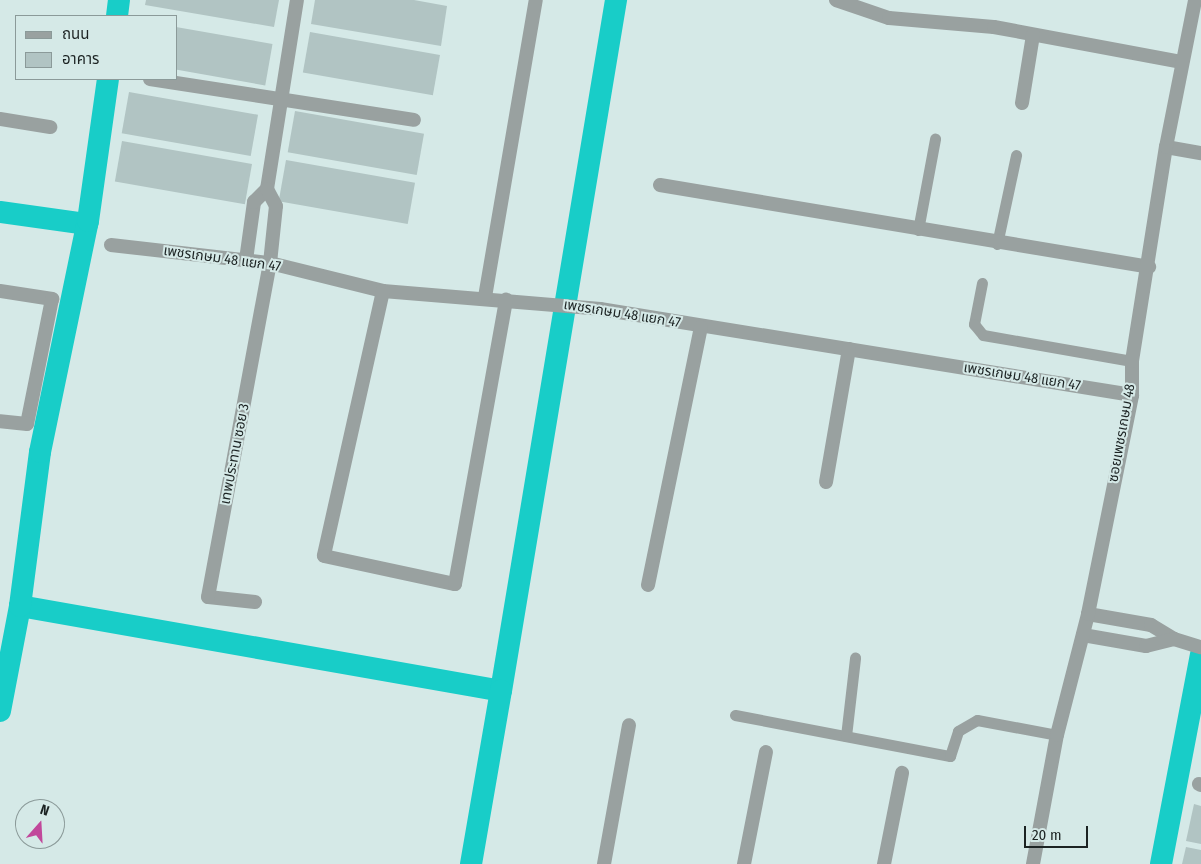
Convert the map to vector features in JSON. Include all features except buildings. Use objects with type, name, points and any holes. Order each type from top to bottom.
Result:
[{"type":"street","points":[[246,260],[254,202],[267,189],[297,0]]},
{"type":"street","points":[[484,297],[536,0]]},
{"type":"street","points":[[836,0],[889,18],[979,25],[1181,62]]},
{"type":"street","name":"ซอยเพชรเกษม 48","points":[[1033,864],[1057,735],[1088,614],[1132,395],[1132,361],[1149,267],[1166,147],[1181,62],[1195,0]]},
{"type":"street","points":[[1022,102],[1033,34]]},
{"type":"street","points":[[157,80],[414,120]]},
{"type":"street","points":[[0,119],[50,127]]},
{"type":"street","points":[[1166,147],[1201,153]]},
{"type":"street","points":[[660,185],[997,244],[1149,267]]},
{"type":"street","points":[[267,189],[276,206],[270,264]]},
{"type":"street","name":"เพชรเกษม 48 แยก 47","points":[[112,245],[270,264],[384,291],[484,297],[600,309],[700,327],[1132,395]]},
{"type":"street","name":"เทพประทาน ซอย 3","points":[[255,602],[208,598],[270,264]]},
{"type":"street","points":[[0,291],[52,299],[26,424],[0,421]]},
{"type":"street","points":[[384,291],[323,552],[329,559],[455,584],[506,300]]},
{"type":"street","points":[[648,585],[700,327]]},
{"type":"street","points":[[826,482],[849,349]]},
{"type":"street","points":[[1088,614],[1151,625],[1174,640],[1201,647]]},
{"type":"street","points":[[1082,635],[1146,646],[1174,640]]},
{"type":"street","points":[[604,864],[629,726]]},
{"type":"street","points":[[744,864],[766,752]]},
{"type":"street","points":[[884,864],[902,773]]},
{"type":"lane","points":[[918,230],[935,139]]},
{"type":"lane","points":[[997,244],[1016,155]]},
{"type":"lane","points":[[982,283],[974,324],[983,335],[1132,361]]},
{"type":"lane","points":[[846,736],[855,658]]},
{"type":"lane","points":[[735,715],[950,756],[958,731],[977,720],[1057,735]]},
{"type":"waterway","points":[[117,15],[119,0]]},
{"type":"waterway","points":[[20,606],[501,691],[616,0]]},
{"type":"waterway","points":[[0,711],[20,606],[40,452],[88,221],[108,80]]},
{"type":"waterway","points":[[0,212],[87,224]]},
{"type":"waterway","points":[[1161,864],[1201,655]]},
{"type":"waterway","points":[[471,864],[501,691]]}]
